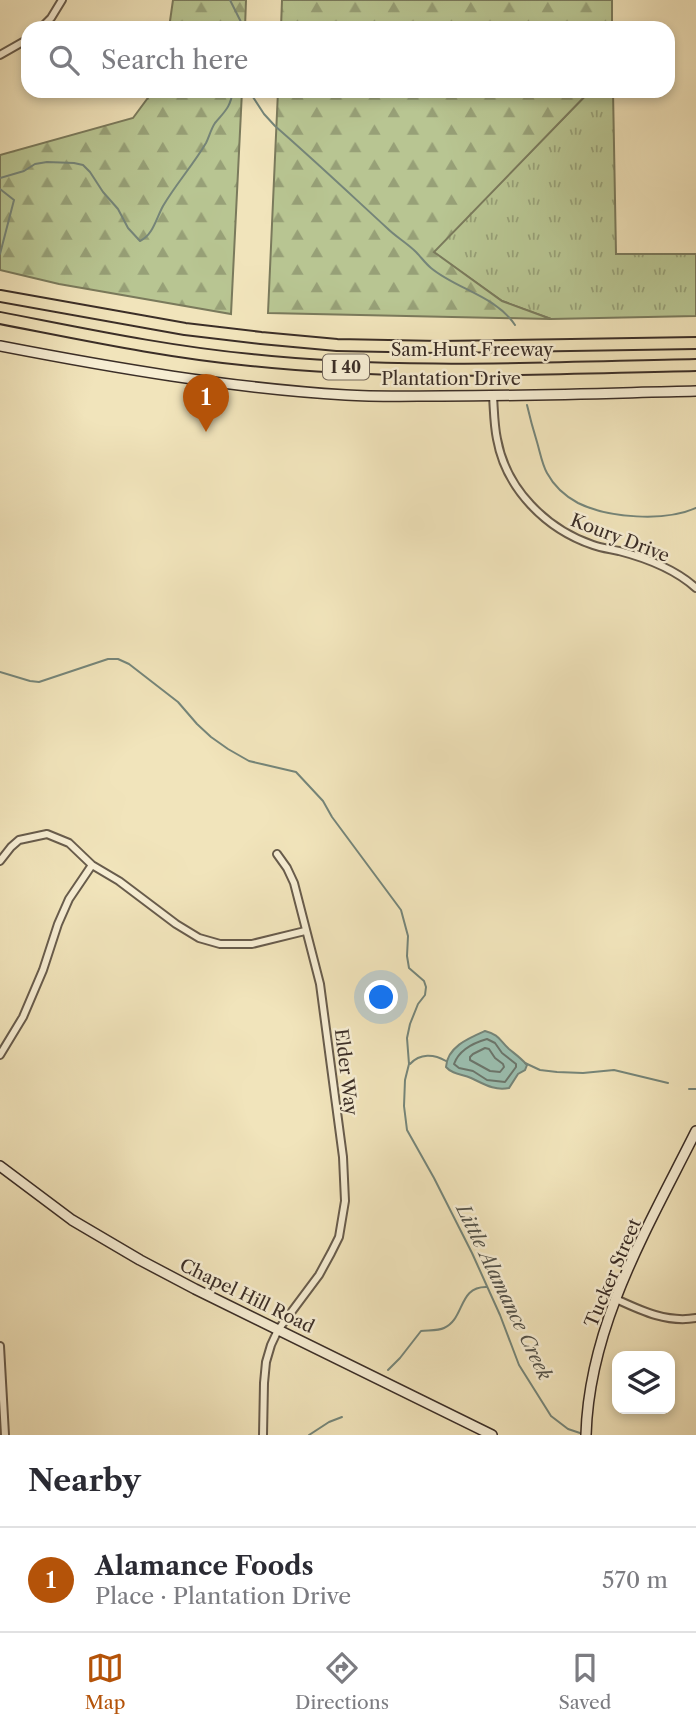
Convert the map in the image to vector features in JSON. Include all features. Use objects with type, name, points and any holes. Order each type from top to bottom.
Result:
[{"type":"highway","name":"Sam Hunt Freeway","points":[[0,296],[185,329],[337,345],[439,347],[696,343]]},
{"type":"highway","name":"Sam Hunt Freeway","points":[[0,318],[166,349],[303,365],[481,369],[696,365]]},
{"type":"street","points":[[48,21],[62,0]]},
{"type":"street","points":[[0,55],[21,43]]},
{"type":"street","name":"Plantation Drive","points":[[0,346],[136,371],[273,389],[348,395],[493,396],[696,391]]},
{"type":"street","name":"Koury Drive","points":[[493,396],[497,441],[505,463],[524,499],[540,515],[575,538],[657,563],[696,588]]},
{"type":"street","points":[[0,861],[19,840],[47,834],[69,843],[92,864],[199,938],[220,944],[252,944],[305,931]]},
{"type":"street","name":"Elder Way","points":[[263,1435],[267,1362],[271,1345],[278,1330],[319,1275],[331,1253],[339,1237],[345,1201],[343,1157],[320,984],[294,884],[277,853]]},
{"type":"street","points":[[0,1055],[23,1017],[69,899],[92,864]]},
{"type":"street","name":"Tucker Street","points":[[586,1430],[602,1336],[638,1249],[696,1131]]},
{"type":"street","name":"Chapel Hill Road","points":[[0,1166],[53,1207],[170,1276],[492,1435]]},
{"type":"street","points":[[616,1299],[657,1316],[678,1320],[696,1318]]},
{"type":"street","points":[[0,1346],[5,1435]]},
{"type":"green space","points":[[173,0],[246,0],[245,21],[170,21]]},
{"type":"green space","points":[[282,0],[612,0],[612,21],[281,21]]},
{"type":"green space","points":[[148,98],[242,98],[231,314],[59,284],[0,270],[0,155],[133,118]]},
{"type":"green space","points":[[278,98],[583,98],[434,252],[502,301],[551,319],[268,313]]},
{"type":"green space","points":[[583,98],[613,98],[616,254],[696,254],[696,316],[551,319],[502,301],[433,252]]},
{"type":"water","points":[[485,1031],[497,1036],[527,1065],[509,1088],[489,1086],[446,1067],[450,1054],[455,1049]]},
{"type":"waterway","name":"Little Alamance Creek","points":[[230,0],[240,21]]},
{"type":"waterway","name":"Little Alamance Creek","points":[[0,178],[47,162],[83,165],[140,241],[151,231],[163,206],[196,159],[231,98]]},
{"type":"waterway","points":[[254,98],[275,126],[431,268],[487,300],[507,315],[515,325]]},
{"type":"waterway","name":"Little Alamance Creek","points":[[0,189],[14,200],[0,254]]},
{"type":"waterway","points":[[527,405],[545,469],[556,486],[573,500],[590,508],[620,515],[653,517],[696,508]]},
{"type":"waterway","name":"Little Alamance Creek","points":[[0,672],[39,682],[108,659],[118,659],[129,664],[178,702],[197,724],[228,749],[249,761],[296,772],[323,801],[401,910],[408,936],[409,968],[424,981],[426,987],[407,1038],[409,1064],[404,1106],[407,1130],[472,1253],[519,1365],[551,1416],[568,1429],[583,1434]]},
{"type":"waterway","points":[[410,1064],[427,1056],[446,1061]]},
{"type":"waterway","points":[[525,1063],[540,1070],[557,1072],[614,1070],[668,1083]]},
{"type":"waterway","points":[[689,1089],[696,1089]]},
{"type":"waterway","points":[[388,1370],[421,1331],[442,1329],[451,1324],[466,1297],[478,1288],[487,1287]]},
{"type":"waterway","points":[[309,1435],[342,1417]]},
{"type":"place","name":"Alamance Foods","points":[[206,432]]}]
